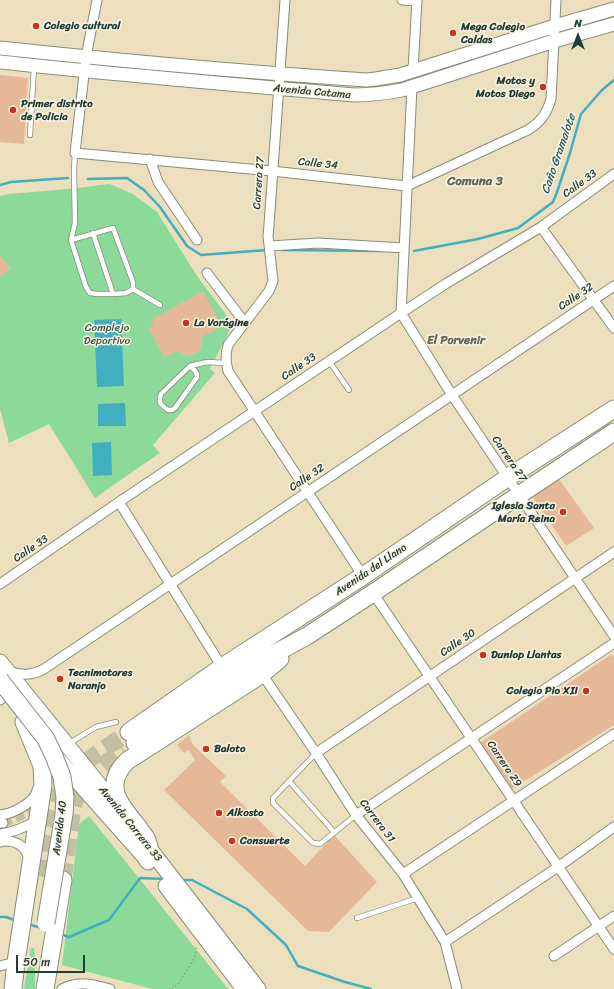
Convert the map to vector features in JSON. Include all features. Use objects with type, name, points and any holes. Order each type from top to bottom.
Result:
[{"type":"highway","name":"Avenida del Llano","points":[[127,732],[222,667],[363,576],[507,478],[614,409]]},
{"type":"highway","name":"Avenida del Llano","points":[[127,732],[237,675],[307,636],[614,432]]},
{"type":"highway","points":[[149,847],[146,838],[121,805],[116,795],[115,784],[120,769],[127,761],[262,674],[307,636]]},
{"type":"highway","name":"Avenida 40","points":[[3,671],[46,739],[61,750],[62,777],[65,797],[61,833],[41,931],[39,989]]},
{"type":"highway","points":[[13,989],[8,964],[41,931],[29,907],[35,873],[38,820],[43,775],[42,766],[24,722]]},
{"type":"highway","name":"Avenida 40","points":[[17,989],[63,880]]},
{"type":"highway","name":"Avenida 40","points":[[41,931],[45,989]]},
{"type":"main road","name":"Avenida Catama","points":[[0,48],[280,75],[366,80],[400,75],[614,9]]},
{"type":"main road","name":"Avenida Catama","points":[[0,62],[279,89],[367,95],[390,93],[412,87],[554,41],[614,24]]},
{"type":"main road","name":"Avenida Carrera 33","points":[[1,696],[24,722],[61,750],[149,847],[200,931],[244,989]]},
{"type":"main road","name":"Avenida Carrera 33","points":[[61,750],[143,855],[166,877],[258,989]]},
{"type":"street","points":[[75,153],[86,57],[97,0]]},
{"type":"street","name":"Carrera 27","points":[[226,358],[228,345],[269,291],[273,281],[269,225],[285,0]]},
{"type":"street","points":[[402,0],[417,1],[413,70]]},
{"type":"street","points":[[407,186],[528,130],[543,118],[551,99],[556,0]]},
{"type":"street","points":[[401,313],[412,87]]},
{"type":"street","name":"Calle 34","points":[[75,153],[272,171],[407,186]]},
{"type":"street","points":[[150,159],[158,182],[197,240]]},
{"type":"street","name":"Calle 33","points":[[0,584],[119,502],[401,313],[447,283],[541,227],[614,174]]},
{"type":"street","points":[[541,227],[614,328]]},
{"type":"street","points":[[270,246],[318,243],[404,248]]},
{"type":"street","points":[[206,273],[245,323]]},
{"type":"street","name":"Calle 32","points":[[3,671],[20,674],[32,674],[40,671],[614,286]]},
{"type":"street","name":"Carrera 27","points":[[401,313],[452,395],[614,636]]},
{"type":"street","points":[[226,358],[228,372],[363,576]]},
{"type":"street","points":[[119,502],[222,667]]},
{"type":"street","name":"Calle 30","points":[[316,753],[614,552]]},
{"type":"street","name":"Carrera 29","points":[[373,593],[614,949]]},
{"type":"street","points":[[356,815],[614,643]]},
{"type":"street","name":"Carrera 31","points":[[262,674],[356,815],[404,874],[445,942],[457,989]]},
{"type":"street","points":[[404,874],[614,734]]},
{"type":"street","points":[[1,820],[8,814],[22,807],[34,797],[43,775]]},
{"type":"street","points":[[0,834],[27,826],[38,820]]},
{"type":"street","points":[[445,942],[614,827]]},
{"type":"street","points":[[0,842],[14,842],[24,848],[28,854],[35,873]]},
{"type":"street","points":[[554,956],[614,916]]},
{"type":"street","points":[[62,989],[68,986],[84,984],[110,989]]},
{"type":"lane","points":[[30,135],[34,66]]},
{"type":"lane","points":[[75,153],[75,223],[71,240],[86,287],[90,293],[98,294],[126,293],[133,289]]},
{"type":"lane","points":[[71,240],[113,228],[133,282],[133,289]]},
{"type":"lane","points":[[93,233],[113,294]]},
{"type":"lane","points":[[133,289],[160,305]]},
{"type":"lane","points":[[190,366],[196,372],[197,377],[175,408],[168,410],[159,400],[162,394],[190,366],[226,358]]},
{"type":"lane","points":[[329,362],[349,390]]},
{"type":"lane","points":[[61,750],[96,727],[127,732]]},
{"type":"lane","points":[[316,753],[273,798],[273,803],[313,844],[320,844],[356,815]]},
{"type":"lane","points":[[289,781],[334,832]]},
{"type":"lane","points":[[357,918],[418,898]]},
{"type":"path","points":[[172,989],[179,983],[194,959],[200,931]]},
{"type":"green space","name":"Complejo Deportivo","points":[[110,184],[133,194],[157,212],[197,276],[233,324],[210,369],[215,373],[153,445],[160,453],[95,498],[49,424],[9,443],[0,409],[0,196]]},
{"type":"green space","points":[[89,816],[228,989],[152,989],[62,965],[79,824]]},
{"type":"green space","points":[[31,948],[34,948],[35,955],[35,989],[24,989]]},
{"type":"water","points":[[121,319],[124,386],[97,387],[94,320]]},
{"type":"water","points":[[125,403],[126,426],[98,426],[98,404]]},
{"type":"water","points":[[111,442],[112,475],[93,476],[92,443]]},
{"type":"building","name":"Primer distrito de Policia","points":[[0,75],[28,78],[24,144],[0,142]]},
{"type":"building","points":[[0,256],[11,268],[0,277]]},
{"type":"building","name":"La Vorágine","points":[[203,291],[222,326],[202,337],[202,345],[199,351],[195,354],[187,356],[177,351],[165,358],[148,328],[154,325],[151,320]]},
{"type":"building","name":"Iglesia Santa María Reina","points":[[559,479],[594,528],[566,546],[532,496]]},
{"type":"building","name":"Colegio Pio XII","points":[[612,654],[614,658],[614,725],[512,789],[480,743]]},
{"type":"building","name":"Alkosto","points":[[189,735],[193,745],[226,776],[220,782],[305,866],[334,835],[377,882],[329,932],[308,931],[164,790],[195,760],[189,750],[184,753],[177,745]]},
{"type":"waterway","name":"Caño Gramalote","points":[[602,90],[614,80]]},
{"type":"waterway","name":"Caño Gramalote","points":[[414,251],[478,239],[518,228],[553,202],[570,153],[581,114],[602,90]]},
{"type":"waterway","name":"Caño Gramalote","points":[[0,185],[11,182],[68,178]]},
{"type":"waterway","name":"Caño Gramalote","points":[[88,179],[127,178],[144,190],[160,207],[187,246],[201,255],[267,250]]},
{"type":"waterway","name":"Caño Gramalote","points":[[282,250],[379,251]]},
{"type":"waterway","points":[[60,934],[69,937],[109,920],[140,878],[166,879]]},
{"type":"waterway","points":[[181,880],[192,880],[247,909],[286,945],[298,966],[371,989]]},
{"type":"waterway","points":[[0,917],[6,917],[17,921]]},
{"type":"waterway","points":[[27,924],[42,928]]},
{"type":"tunnel","points":[[39,876],[52,815],[56,803],[67,782],[87,761],[129,732]]},
{"type":"tunnel","points":[[63,880],[73,808],[80,790],[93,774],[124,750]]},
{"type":"tunnel","points":[[3,823],[21,816],[37,807],[64,785]]},
{"type":"place","name":"Colegio cultural","points":[[36,26]]},
{"type":"place","name":"Mega Colegio Caldas","points":[[453,33]]},
{"type":"place","name":"Motos y Motos Diego","points":[[543,87]]},
{"type":"place","name":"Primer distrito de Policia","points":[[13,110]]},
{"type":"place","name":"La Vorágine","points":[[186,323]]},
{"type":"place","name":"Iglesia Santa María Reina","points":[[563,512]]},
{"type":"place","name":"Dunlop Llantas","points":[[483,655]]},
{"type":"place","name":"Tecnimotores Naranjo","points":[[60,679]]},
{"type":"place","name":"Colegio Pio XII","points":[[586,691]]},
{"type":"place","name":"Baloto","points":[[206,749]]},
{"type":"place","name":"Alkosto","points":[[219,813]]},
{"type":"place","name":"Consuerte","points":[[232,841]]},
{"type":"district","name":"Comuna 3","points":[[475,182]]},
{"type":"district","name":"El Porvenir","points":[[456,341]]}]
